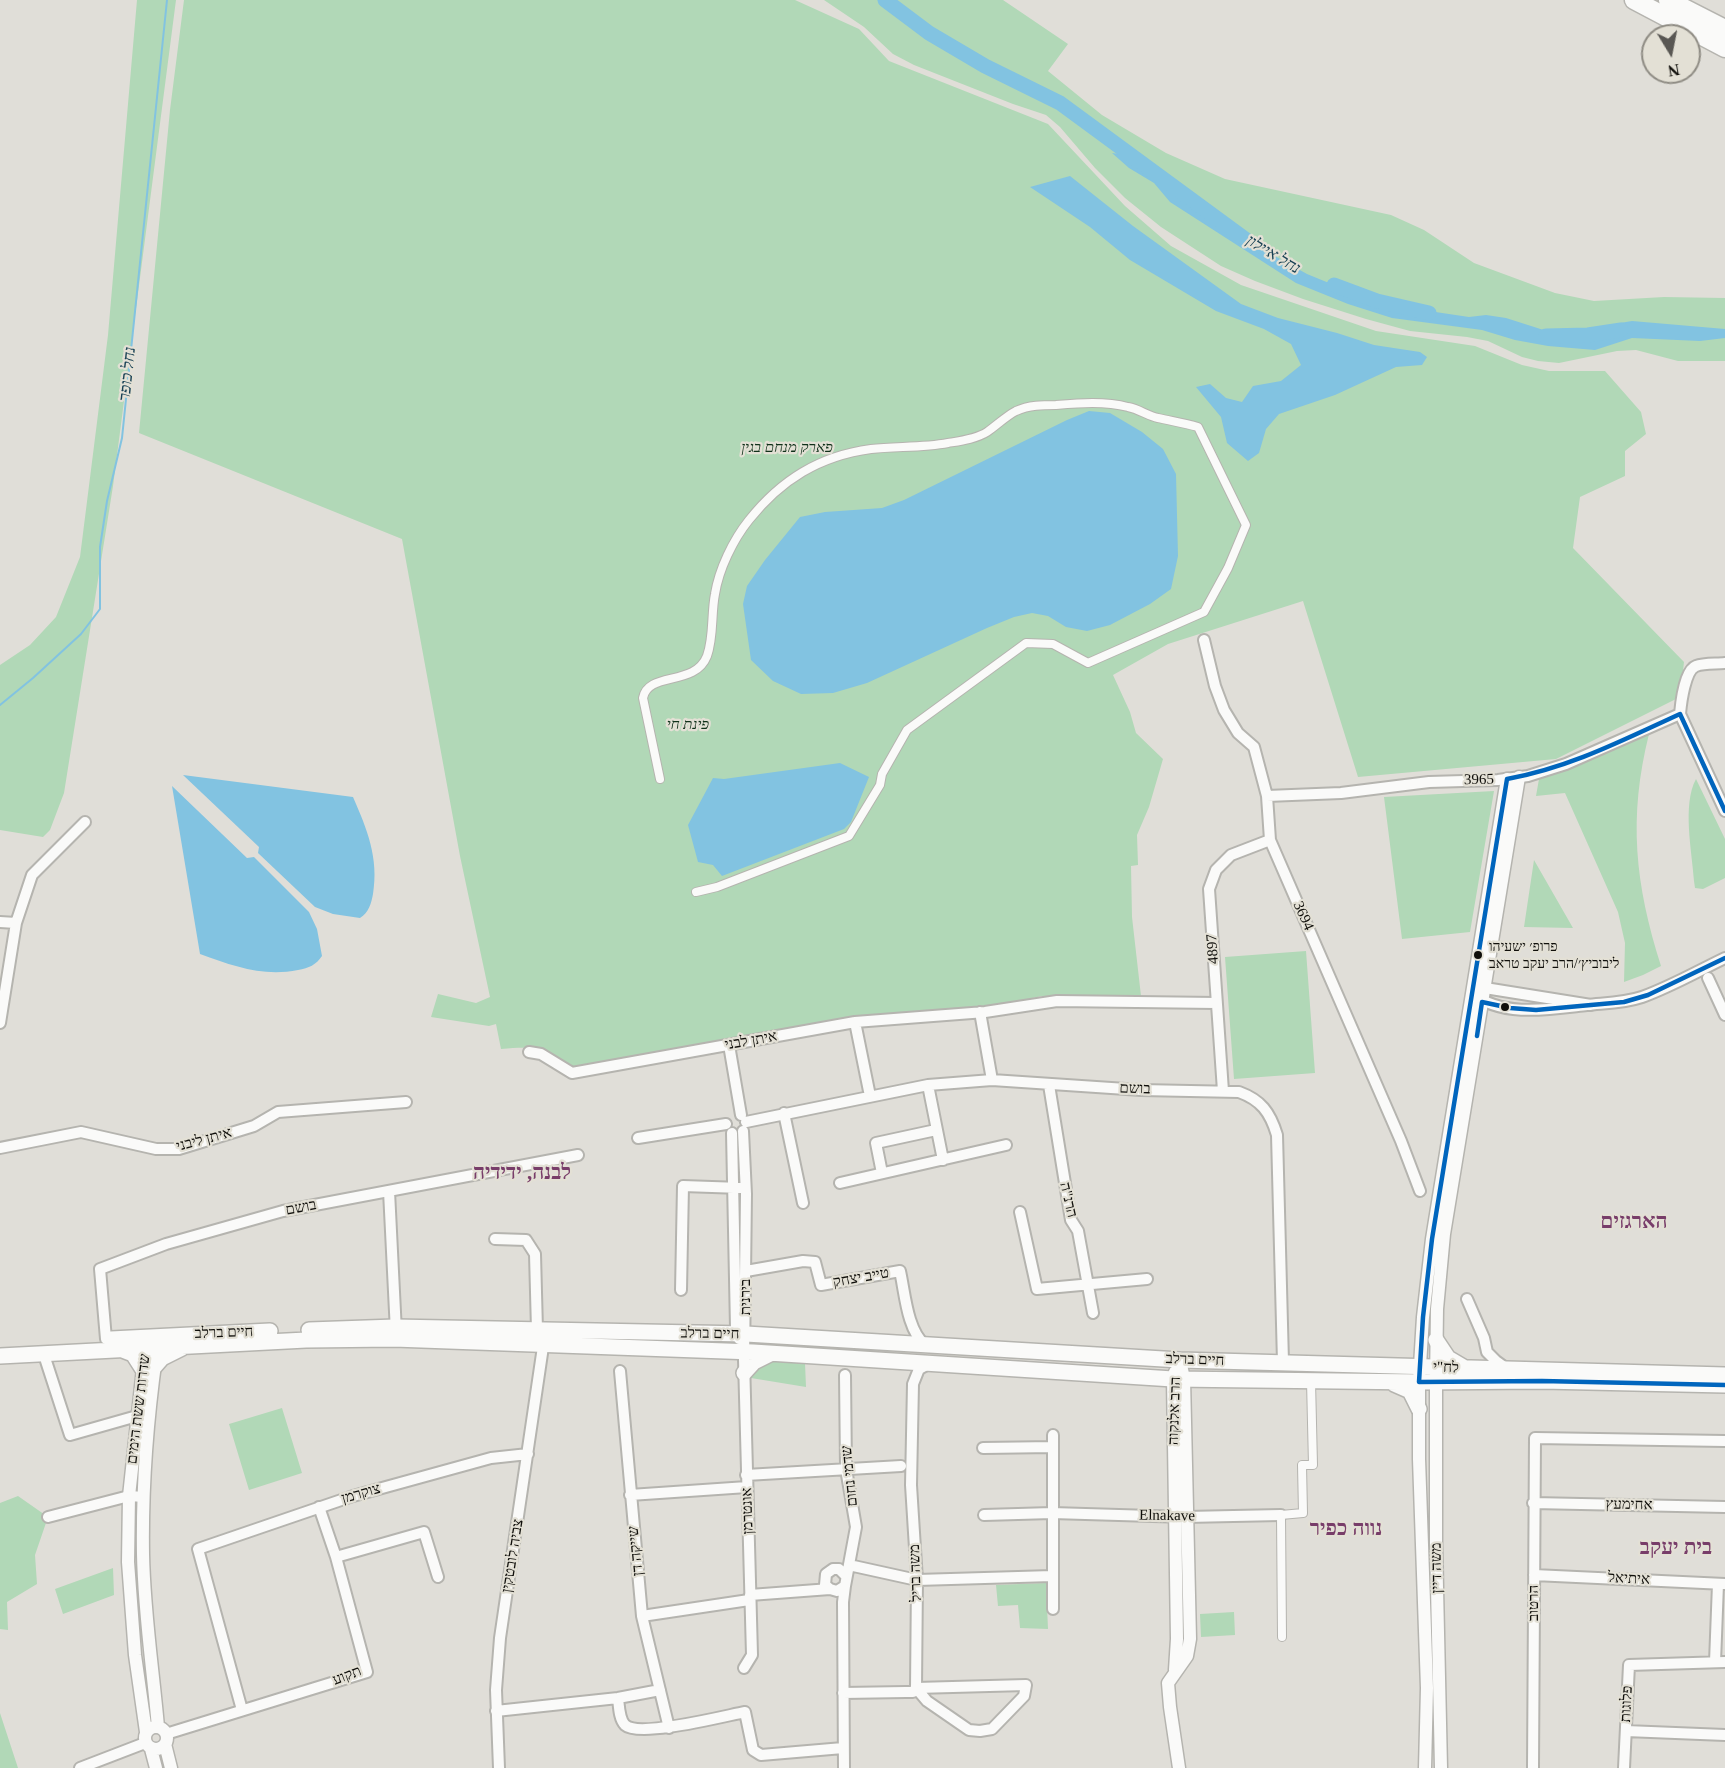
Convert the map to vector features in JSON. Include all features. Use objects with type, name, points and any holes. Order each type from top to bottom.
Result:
[{"type":"highway","points":[[1634,0],[1725,48]]},
{"type":"highway","points":[[1668,0],[1725,29]]},
{"type":"main road","name":"חיים ברלב","points":[[0,1346],[153,1343],[398,1333],[741,1334],[1180,1360],[1283,1362],[1419,1375]]},
{"type":"main road","name":"חיים ברלב","points":[[153,1343],[189,1346],[398,1333]]},
{"type":"main road","name":"חיים ברלב","points":[[542,1335],[744,1352],[1179,1379],[1382,1381],[1419,1375]]},
{"type":"main road","points":[[1437,1340],[1448,1358],[1472,1369]]},
{"type":"main road","name":"חיים ברלב","points":[[0,1356],[112,1344]]},
{"type":"main road","points":[[112,1344],[133,1354],[148,1367],[189,1346]]},
{"type":"main road","points":[[744,1373],[754,1362],[772,1353]]},
{"type":"main road","name":"לח\"י","points":[[1436,1375],[1472,1369],[1725,1375]]},
{"type":"main road","name":"לח\"י","points":[[1419,1375],[1542,1382],[1725,1385]]},
{"type":"main road","points":[[1382,1381],[1410,1391],[1419,1409]]},
{"type":"street","points":[[660,779],[643,698],[645,691],[653,684],[691,674],[703,663],[710,640],[715,592],[727,559],[737,538],[749,521],[780,486],[804,471],[848,453],[938,445],[984,434],[1015,411],[1033,406],[1102,403],[1130,407],[1155,418],[1198,427],[1246,525],[1228,568],[1204,612],[1088,663],[1053,644],[1026,644],[907,729],[882,774],[880,785],[849,836],[717,887],[696,892]]},
{"type":"street","name":"3694","points":[[1204,640],[1215,686],[1224,710],[1238,733],[1254,747],[1267,796],[1270,840],[1401,1141],[1420,1191]]},
{"type":"street","points":[[1725,663],[1696,666],[1690,671],[1681,701],[1680,714],[1725,811]]},
{"type":"street","name":"3965","points":[[1267,796],[1324,794],[1443,781],[1513,778],[1566,764],[1680,714]]},
{"type":"street","name":"משה דיין","points":[[1441,1768],[1436,1543],[1438,1283],[1485,988],[1513,778]]},
{"type":"street","name":"משה דיין","points":[[1425,1768],[1427,1689],[1419,1459],[1419,1375],[1432,1239],[1472,993],[1513,778]]},
{"type":"street","points":[[0,1023],[16,923],[32,875],[85,822]]},
{"type":"street","name":"4897","points":[[1223,1091],[1209,889],[1216,870],[1231,855],[1270,840]]},
{"type":"street","points":[[0,922],[16,923]]},
{"type":"street","points":[[1591,1005],[1485,988],[1472,993],[1482,1002],[1510,1008],[1536,1010],[1591,1005],[1624,1002],[1642,997],[1725,958]]},
{"type":"street","points":[[1708,978],[1725,1015]]},
{"type":"street","name":"איתן לבני","points":[[529,1052],[540,1054],[572,1073],[855,1022],[980,1012],[1057,1001],[1216,1004]]},
{"type":"street","points":[[980,1012],[992,1080]]},
{"type":"street","points":[[855,1022],[870,1096]]},
{"type":"street","name":"בירנית","points":[[726,1046],[739,1123],[741,1334],[744,1352]]},
{"type":"street","name":"בושם","points":[[739,1123],[928,1085],[992,1080],[1142,1090],[1223,1091],[1239,1092],[1251,1096],[1269,1113],[1277,1135],[1283,1362]]},
{"type":"street","points":[[928,1085],[943,1160]]},
{"type":"street","name":"הרנ\"ה","points":[[1049,1085],[1071,1220],[1078,1231],[1093,1313]]},
{"type":"street","name":"איתן ליבני","points":[[0,1148],[81,1132],[156,1149],[179,1149],[254,1126],[278,1112],[406,1102]]},
{"type":"street","points":[[784,1113],[803,1203]]},
{"type":"street","points":[[638,1138],[726,1124],[727,1128],[739,1123]]},
{"type":"street","points":[[882,1173],[876,1143],[936,1130]]},
{"type":"street","points":[[840,1183],[1006,1145]]},
{"type":"street","name":"בושם","points":[[112,1344],[99,1269],[166,1245],[283,1211],[578,1155]]},
{"type":"street","points":[[681,1290],[683,1186],[740,1188]]},
{"type":"street","name":"בירנית","points":[[740,1188],[746,1271],[741,1334]]},
{"type":"street","points":[[389,1191],[398,1333]]},
{"type":"street","points":[[1020,1212],[1037,1289],[1147,1279]]},
{"type":"street","name":"צביה לובטקין","points":[[495,1239],[526,1240],[535,1254],[542,1335],[528,1454],[500,1638],[496,1711],[499,1768]]},
{"type":"street","name":"טייב יצחק","points":[[746,1271],[803,1261],[815,1262],[820,1285],[900,1271],[913,1329],[917,1338],[925,1345]]},
{"type":"street","points":[[1467,1299],[1484,1338],[1487,1352],[1509,1370]]},
{"type":"street","points":[[903,1344],[913,1329]]},
{"type":"street","name":"שדרות ששת הימים","points":[[153,1343],[137,1416],[129,1496],[128,1562],[135,1655],[147,1742],[156,1768]]},
{"type":"street","name":"אונטרמן","points":[[744,1352],[752,1655],[744,1668]]},
{"type":"street","points":[[1472,1369],[1487,1352]]},
{"type":"street","name":"הרב אלנקוה","points":[[1179,1768],[1168,1683],[1187,1656],[1190,1639],[1180,1517],[1180,1360]]},
{"type":"street","points":[[46,1361],[70,1435],[137,1416]]},
{"type":"street","points":[[900,1361],[910,1372],[914,1384]]},
{"type":"street","points":[[914,1384],[919,1369],[932,1363]]},
{"type":"street","name":"שדרות ששת הימים","points":[[148,1367],[143,1554],[145,1599],[163,1735],[171,1768]]},
{"type":"street","name":"שייקה דן","points":[[620,1371],[642,1616],[669,1728]]},
{"type":"street","name":"שדמי נחום","points":[[843,1768],[843,1602],[856,1527],[846,1469],[845,1375]]},
{"type":"street","points":[[1282,1637],[1281,1515],[1303,1513],[1302,1465],[1313,1465],[1311,1381]]},
{"type":"street","name":"משה בריל","points":[[914,1384],[911,1485],[917,1580],[916,1688]]},
{"type":"street","points":[[1053,1435],[1053,1609]]},
{"type":"street","name":"הרטוב","points":[[1533,1768],[1535,1438],[1725,1441]]},
{"type":"street","points":[[983,1448],[1053,1447]]},
{"type":"street","name":"צוקרמן","points":[[242,1710],[198,1549],[320,1507],[491,1458],[528,1454]]},
{"type":"street","points":[[630,1496],[846,1469],[901,1466]]},
{"type":"street","points":[[48,1517],[129,1496],[144,1497]]},
{"type":"street","name":"אחימעץ","points":[[1533,1503],[1725,1507]]},
{"type":"street","name":"תקוע","points":[[163,1735],[367,1672],[320,1507]]},
{"type":"street","name":"Elnakave","points":[[984,1515],[1052,1513],[1180,1517],[1281,1515]]},
{"type":"street","points":[[336,1557],[424,1532],[438,1577]]},
{"type":"street","points":[[830,1589],[825,1584],[824,1578],[828,1571],[839,1569],[847,1576],[917,1580],[1052,1576]]},
{"type":"street","name":"איתיאל","points":[[1534,1575],[1721,1584]]},
{"type":"street","points":[[642,1616],[750,1598],[830,1589],[837,1591],[847,1576]]},
{"type":"street","points":[[1720,1662],[1721,1584]]},
{"type":"street","name":"פלוגות","points":[[1624,1768],[1629,1665],[1720,1662]]},
{"type":"street","points":[[843,1693],[913,1692],[916,1688],[1026,1685],[1024,1696],[992,1729],[980,1731],[969,1730],[927,1701],[916,1688]]},
{"type":"street","points":[[496,1711],[618,1698],[660,1690]]},
{"type":"street","points":[[618,1698],[621,1719],[631,1728],[669,1728],[745,1712],[753,1750],[761,1755],[843,1748]]},
{"type":"street","points":[[151,1728],[163,1735],[159,1749],[147,1742],[151,1728]]},
{"type":"street","points":[[1626,1731],[1725,1736]]},
{"type":"street","points":[[80,1768],[147,1742]]},
{"type":"green space","points":[[137,0],[176,0],[113,486],[64,793],[50,830],[43,837],[0,830],[0,665],[30,645],[56,617],[80,557],[108,335]]},
{"type":"green space","name":"פארק מנחם בגין","points":[[184,0],[795,0],[859,29],[889,61],[1048,124],[1125,206],[1171,246],[1241,285],[1376,331],[1475,346],[1522,365],[1549,371],[1605,371],[1641,412],[1646,434],[1625,451],[1625,476],[1580,497],[1573,548],[1684,662],[1680,697],[1556,759],[1358,777],[1303,601],[1168,644],[1113,675],[1130,712],[1136,733],[1163,759],[1149,807],[1137,835],[1138,865],[1131,866],[1132,917],[1141,996],[1042,996],[980,1009],[856,1019],[572,1070],[547,1052],[532,1048],[501,1049],[496,1024],[489,1026],[431,1017],[438,994],[476,1003],[490,997],[460,856],[402,539],[139,433],[170,110]]},
{"type":"green space","points":[[824,0],[1003,0],[1068,44],[1048,71],[1102,115],[1166,153],[1225,179],[1391,215],[1424,230],[1474,263],[1555,293],[1594,301],[1664,297],[1725,298],[1725,361],[1678,361],[1636,350],[1617,351],[1559,363],[1538,361],[1522,357],[1488,341],[1410,331],[1366,319],[1255,281],[1221,266],[1161,227],[1125,198],[1095,168],[1060,127],[1046,115],[914,65],[893,54],[864,27]]},
{"type":"green space","points":[[1649,734],[1638,794],[1637,851],[1645,907],[1661,966],[1624,982],[1625,943],[1618,912],[1565,793],[1536,796],[1539,779]]},
{"type":"green space","points":[[1696,779],[1725,839],[1725,878],[1703,889],[1695,888],[1689,828],[1690,802]]},
{"type":"green space","points":[[1494,791],[1470,932],[1402,939],[1384,797]]},
{"type":"green space","points":[[1534,860],[1573,928],[1524,927]]},
{"type":"green space","points":[[1306,951],[1315,1073],[1234,1079],[1225,957]]},
{"type":"green space","points":[[775,1360],[805,1363],[806,1387],[751,1378],[755,1368]]},
{"type":"green space","points":[[282,1408],[302,1473],[249,1490],[229,1424]]},
{"type":"green space","points":[[18,1496],[48,1517],[35,1555],[37,1584],[7,1602],[8,1630],[0,1629],[0,1503]]},
{"type":"green space","points":[[113,1568],[114,1595],[63,1614],[55,1589]]},
{"type":"green space","points":[[1046,1583],[1048,1629],[1020,1628],[1018,1605],[998,1606],[996,1585]]},
{"type":"green space","points":[[1234,1612],[1235,1635],[1201,1637],[1200,1614]]},
{"type":"green space","points":[[0,1713],[18,1768],[0,1768]]},
{"type":"water","points":[[1112,153],[1127,155],[1177,197],[1273,255],[1307,274],[1385,306],[1469,317],[1486,315],[1506,318],[1584,340],[1591,339],[1620,323],[1632,321],[1725,329],[1725,338],[1700,341],[1632,338],[1595,350],[1548,346],[1515,340],[1482,330],[1392,318],[1348,304],[1296,283],[1170,202],[1154,183],[1129,168]]},
{"type":"water","points":[[1070,176],[1133,226],[1241,304],[1278,318],[1374,345],[1420,352],[1427,357],[1422,365],[1396,367],[1335,395],[1279,414],[1266,429],[1259,453],[1248,461],[1227,443],[1221,417],[1196,387],[1210,384],[1226,398],[1242,402],[1253,386],[1281,381],[1301,365],[1291,344],[1264,329],[1216,311],[1130,260],[1090,227],[1030,187]]},
{"type":"water","points":[[1089,411],[1110,413],[1142,432],[1163,449],[1176,474],[1178,556],[1171,589],[1150,604],[1110,625],[1087,631],[1066,627],[1048,616],[1032,613],[1014,617],[867,683],[833,693],[801,694],[773,681],[751,660],[743,604],[747,586],[800,517],[825,512],[882,508],[904,500]]},
{"type":"water","points":[[840,763],[869,777],[851,822],[844,829],[722,876],[713,865],[698,862],[688,825],[713,778],[724,779]]},
{"type":"water","points":[[183,775],[353,797],[367,832],[373,856],[373,894],[366,913],[360,918],[333,914],[315,907],[258,853],[259,847]]},
{"type":"water","points":[[172,786],[247,858],[254,857],[309,912],[317,929],[322,956],[315,964],[285,972],[260,971],[200,954]]},
{"type":"waterway","name":"נחל כופר","points":[[0,705],[81,634],[100,609],[100,547],[107,501],[122,438],[167,0]]},
{"type":"waterway","name":"נחל איילון","points":[[885,0],[929,33],[985,66],[1060,103],[1256,247]]},
{"type":"waterway","name":"נחל איילון","points":[[1334,285],[1377,301],[1429,313]]},
{"type":"waterway","name":"נחל איילון","points":[[1546,336],[1588,335],[1621,330]]},
{"type":"transit line","points":[[1725,811],[1680,714],[1574,760],[1507,779],[1432,1239],[1423,1317],[1419,1382],[1542,1381],[1725,1385]]},
{"type":"transit line","points":[[1477,1036],[1482,1002],[1510,1008],[1536,1010],[1624,1002],[1648,995],[1725,958]]},
{"type":"place","name":"פרופ׳ ישעיהו ליבוביץ׳/הרב יעקב טראב","points":[[1478,955]]},
{"type":"district","name":"לבנה, ידידיה","points":[[522,1174]]},
{"type":"district","name":"הארגזים","points":[[1634,1223]]},
{"type":"district","name":"נווה כפיר","points":[[1346,1530]]},
{"type":"district","name":"בית יעקב","points":[[1676,1549]]},
{"type":"park label","name":"פינת חי","points":[[688,725]]}]
